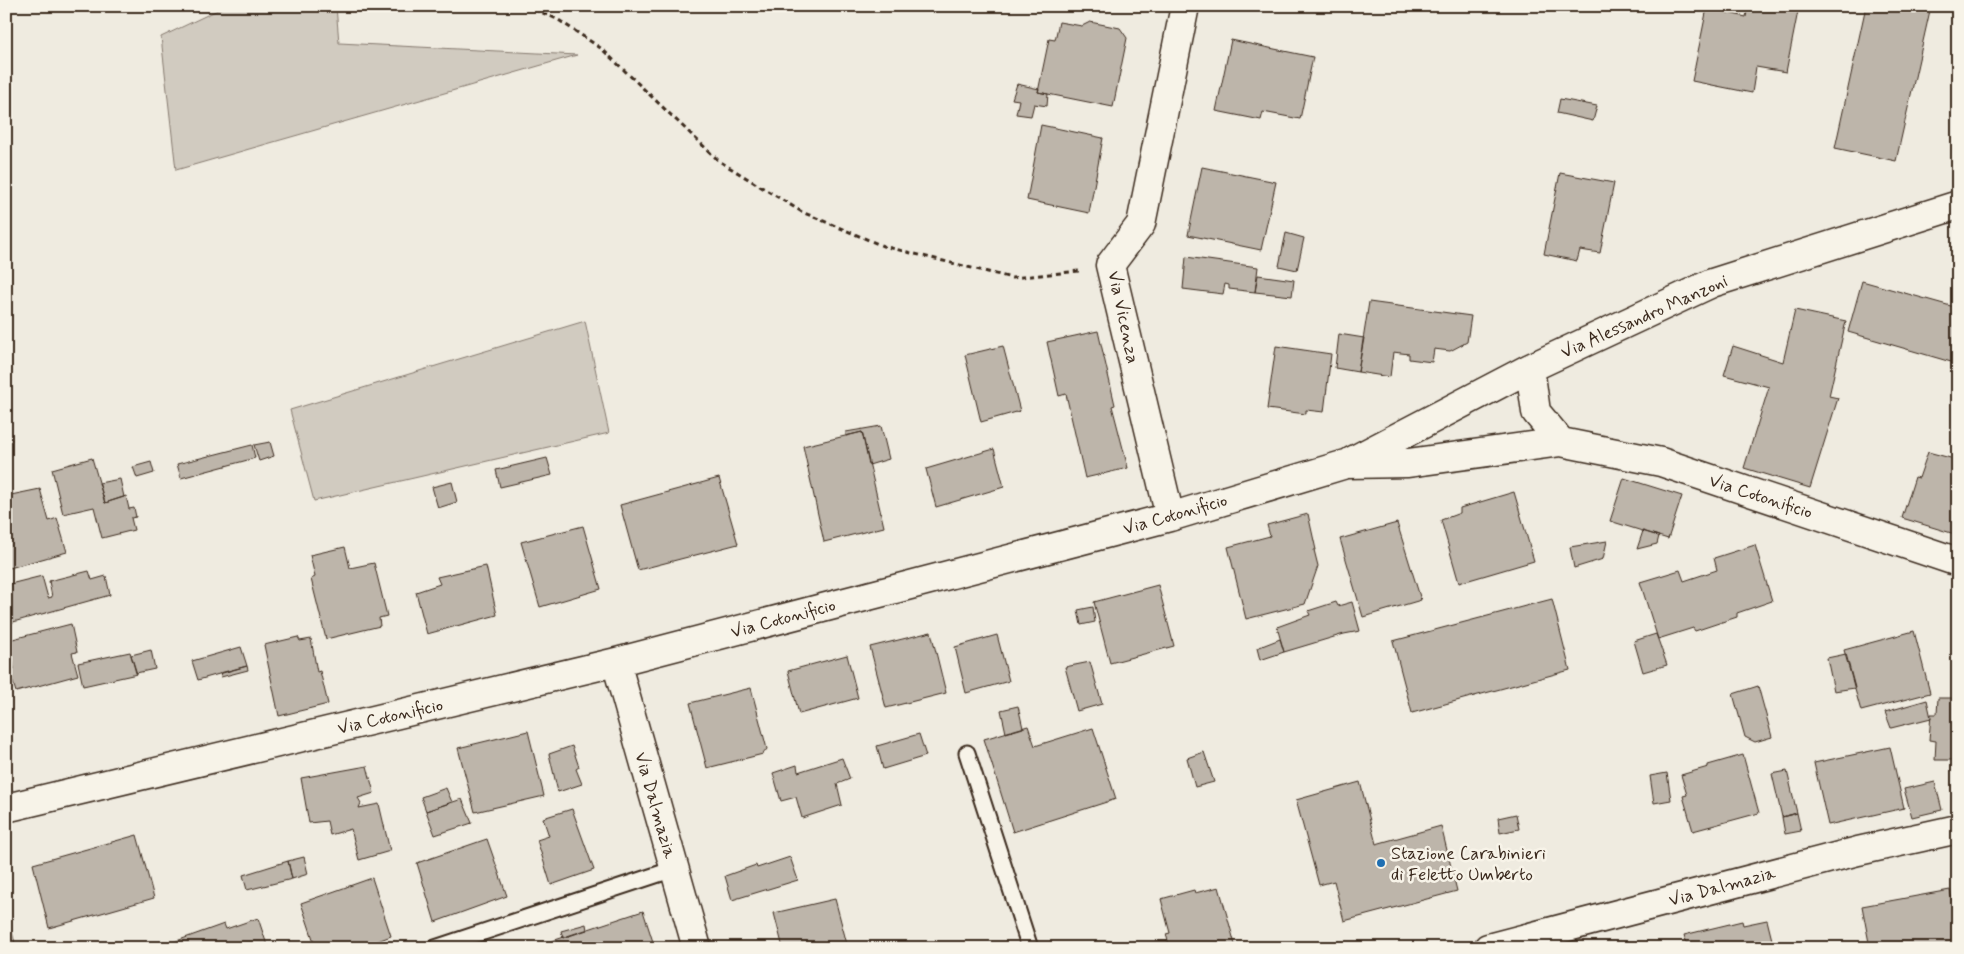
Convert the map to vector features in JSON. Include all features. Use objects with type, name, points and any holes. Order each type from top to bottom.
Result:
[{"type":"street","name":"Via Vicenza","points":[[1170,517],[1110,265],[1141,224],[1185,6]]},
{"type":"street","name":"Via Alessandro Manzoni","points":[[1346,464],[1530,368],[1712,283],[1958,205]]},
{"type":"street","points":[[1530,368],[1536,412],[1560,442]]},
{"type":"street","name":"Via Cotonificio","points":[[6,808],[616,662],[1170,517],[1346,464],[1408,463],[1560,442],[1661,462],[1958,562]]},
{"type":"street","name":"Via Dalmazia","points":[[616,662],[697,948]]},
{"type":"street","name":"Via Dalmazia","points":[[1488,948],[1849,853],[1958,829]]},
{"type":"lane","points":[[967,753],[1030,948]]},
{"type":"lane","points":[[434,948],[674,869]]},
{"type":"path","points":[[526,6],[557,19],[602,49],[719,161],[802,212],[883,246],[1012,278],[1068,273],[1110,265]]},
{"type":"shaded area","points":[[226,6],[336,6],[339,43],[577,55],[176,170],[161,37]]},
{"type":"shaded area","points":[[585,321],[609,433],[314,501],[290,410]]},
{"type":"building","points":[[1748,6],[1799,6],[1786,72],[1756,67],[1752,93],[1692,81],[1707,8],[1746,17]]},
{"type":"building","points":[[1866,6],[1931,6],[1896,161],[1835,148]]},
{"type":"building","points":[[1059,22],[1082,26],[1090,22],[1120,28],[1127,38],[1113,107],[1038,92],[1049,39],[1055,40]]},
{"type":"building","points":[[1231,40],[1313,57],[1300,119],[1263,112],[1261,120],[1216,111]]},
{"type":"building","points":[[1017,84],[1039,89],[1038,92],[1048,94],[1047,106],[1034,104],[1031,116],[1016,114],[1019,100],[1012,99]]},
{"type":"building","points":[[1560,99],[1597,106],[1593,121],[1557,113]]},
{"type":"building","points":[[1041,125],[1103,138],[1089,213],[1027,200]]},
{"type":"building","points":[[1202,167],[1276,182],[1261,250],[1188,235]]},
{"type":"building","points":[[1560,173],[1614,183],[1600,253],[1580,250],[1577,261],[1544,254]]},
{"type":"building","points":[[1286,233],[1304,238],[1297,270],[1279,266]]},
{"type":"building","points":[[1186,257],[1258,267],[1255,292],[1229,289],[1229,285],[1225,284],[1223,294],[1183,289]]},
{"type":"building","points":[[1258,275],[1294,280],[1292,296],[1255,292]]},
{"type":"building","points":[[1862,281],[1958,308],[1958,364],[1848,332]]},
{"type":"building","points":[[1369,302],[1471,316],[1467,342],[1450,351],[1434,349],[1432,362],[1409,359],[1409,354],[1393,352],[1390,377],[1358,372]]},
{"type":"building","points":[[1795,310],[1846,321],[1829,396],[1838,398],[1810,488],[1744,468],[1769,387],[1724,375],[1733,346],[1783,362]]},
{"type":"building","points":[[1098,331],[1115,405],[1112,406],[1128,468],[1085,478],[1066,394],[1059,396],[1047,342]]},
{"type":"building","points":[[1339,334],[1364,338],[1358,372],[1335,368]]},
{"type":"building","points":[[1003,346],[1020,411],[981,422],[965,355]]},
{"type":"building","points":[[1276,346],[1331,354],[1324,412],[1306,410],[1306,414],[1267,409]]},
{"type":"building","points":[[881,426],[889,459],[869,465],[862,432],[846,436],[846,432]]},
{"type":"building","points":[[6,432],[12,440],[6,444]]},
{"type":"building","points":[[862,432],[884,527],[824,542],[803,446]]},
{"type":"building","points":[[270,442],[274,456],[259,461],[254,445]]},
{"type":"building","points":[[252,445],[255,458],[181,478],[177,464]]},
{"type":"building","points":[[994,449],[1004,487],[936,507],[926,469]]},
{"type":"building","points":[[1928,452],[1958,460],[1958,535],[1902,518],[1915,477],[1919,478]]},
{"type":"building","points":[[92,458],[105,503],[126,496],[129,509],[134,508],[136,517],[131,518],[134,530],[102,538],[94,507],[63,514],[52,469]]},
{"type":"building","points":[[547,458],[552,475],[500,487],[496,470]]},
{"type":"building","points":[[151,462],[154,473],[137,478],[133,467]]},
{"type":"building","points":[[719,478],[738,544],[638,570],[620,505]]},
{"type":"building","points":[[1624,478],[1682,496],[1668,539],[1610,521]]},
{"type":"building","points":[[120,479],[124,497],[105,503],[99,483]]},
{"type":"building","points":[[452,482],[457,502],[438,508],[432,487]]},
{"type":"building","points":[[40,489],[49,521],[57,518],[67,552],[6,569],[6,496]]},
{"type":"building","points":[[1514,492],[1534,561],[1459,583],[1441,520],[1460,513],[1460,508]]},
{"type":"building","points":[[1308,514],[1318,566],[1305,604],[1246,619],[1228,547],[1270,536],[1267,525]]},
{"type":"building","points":[[1397,523],[1421,600],[1363,617],[1340,539]]},
{"type":"building","points":[[583,526],[601,589],[540,607],[521,542]]},
{"type":"building","points":[[1643,531],[1659,536],[1657,544],[1637,549]]},
{"type":"building","points":[[1607,541],[1603,559],[1574,568],[1570,547]]},
{"type":"building","points":[[1755,545],[1772,601],[1737,613],[1737,617],[1695,631],[1693,628],[1658,639],[1640,582],[1680,570],[1684,581],[1717,570],[1714,558]]},
{"type":"building","points":[[345,547],[350,568],[374,563],[387,616],[379,618],[380,626],[326,639],[311,579],[315,577],[310,555]]},
{"type":"building","points":[[486,566],[497,615],[427,634],[416,592],[440,584],[437,577]]},
{"type":"building","points":[[89,571],[92,580],[106,576],[110,595],[6,624],[6,585],[42,576],[48,598],[52,597],[49,581]]},
{"type":"building","points":[[1158,585],[1174,646],[1110,663],[1094,602]]},
{"type":"building","points":[[1552,599],[1570,670],[1412,713],[1393,641]]},
{"type":"building","points":[[1336,602],[1338,606],[1352,602],[1360,631],[1284,652],[1277,627],[1310,615],[1308,611]]},
{"type":"building","points":[[1093,607],[1095,622],[1081,625],[1078,610]]},
{"type":"building","points":[[71,624],[77,652],[72,653],[78,675],[16,692],[9,670],[14,669],[9,640]]},
{"type":"building","points":[[1914,631],[1930,693],[1861,711],[1844,650]]},
{"type":"building","points":[[931,632],[946,693],[886,708],[870,647]]},
{"type":"building","points":[[1656,634],[1667,665],[1643,672],[1634,641]]},
{"type":"building","points":[[997,635],[1009,681],[966,693],[955,647]]},
{"type":"building","points":[[298,637],[300,641],[311,639],[317,672],[320,671],[328,704],[279,716],[264,645]]},
{"type":"building","points":[[1280,639],[1284,652],[1260,660],[1257,648]]},
{"type":"building","points":[[241,647],[247,666],[198,680],[192,661]]},
{"type":"building","points":[[151,650],[155,669],[136,673],[131,655]]},
{"type":"building","points":[[130,652],[137,674],[83,686],[78,663]]},
{"type":"building","points":[[1846,654],[1855,688],[1834,691],[1827,658]]},
{"type":"building","points":[[847,655],[858,698],[799,714],[788,671]]},
{"type":"building","points":[[1090,662],[1102,704],[1077,711],[1065,667]]},
{"type":"building","points":[[247,666],[248,670],[221,677],[220,673]]},
{"type":"building","points":[[1758,686],[1772,737],[1755,742],[1745,737],[1733,694]]},
{"type":"building","points":[[751,688],[767,749],[763,754],[707,768],[690,703]]},
{"type":"building","points":[[1938,698],[1958,698],[1958,760],[1935,760],[1936,741],[1929,740],[1931,714],[1937,714]]},
{"type":"building","points":[[1927,700],[1931,718],[1891,728],[1885,712]]},
{"type":"building","points":[[1018,706],[1023,728],[1006,733],[1001,710]]},
{"type":"building","points":[[1028,726],[1035,746],[1093,728],[1116,799],[1013,832],[984,739]]},
{"type":"building","points":[[528,731],[544,796],[475,812],[458,748]]},
{"type":"building","points":[[919,734],[926,756],[883,769],[877,746]]},
{"type":"building","points":[[572,746],[579,767],[576,769],[582,784],[558,792],[549,754]]},
{"type":"building","points":[[1890,747],[1904,808],[1828,825],[1814,763]]},
{"type":"building","points":[[1204,752],[1214,782],[1195,787],[1187,758]]},
{"type":"building","points":[[1743,755],[1759,813],[1693,831],[1683,796],[1687,795],[1681,775]]},
{"type":"building","points":[[842,758],[850,779],[837,784],[842,805],[802,818],[796,797],[781,801],[773,773],[797,765],[798,772]]},
{"type":"building","points":[[367,766],[374,793],[358,798],[361,803],[359,808],[379,804],[390,851],[359,860],[351,829],[330,835],[327,821],[309,823],[301,778]]},
{"type":"building","points":[[1787,771],[1797,813],[1782,817],[1772,774]]},
{"type":"building","points":[[1667,773],[1671,800],[1654,803],[1650,776]]},
{"type":"building","name":"Stazione Carabinieri di Feletto Umberto","points":[[1360,782],[1376,844],[1441,826],[1457,891],[1344,921],[1334,881],[1319,885],[1296,800]]},
{"type":"building","points":[[1935,782],[1942,810],[1912,817],[1904,789]]},
{"type":"building","points":[[446,788],[452,802],[426,811],[421,797]]},
{"type":"building","points":[[462,799],[472,823],[435,835],[426,811]]},
{"type":"building","points":[[572,809],[594,870],[551,885],[537,840],[549,836],[543,818]]},
{"type":"building","points":[[1797,813],[1801,831],[1785,834],[1782,817]]},
{"type":"building","points":[[1516,814],[1519,829],[1500,833],[1498,818]]},
{"type":"building","points":[[137,835],[154,898],[49,928],[33,864]]},
{"type":"building","points":[[487,839],[507,896],[435,922],[417,863]]},
{"type":"building","points":[[304,857],[308,874],[292,879],[288,861]]},
{"type":"building","points":[[790,857],[798,880],[732,900],[725,876],[756,865],[757,868]]},
{"type":"building","points":[[288,861],[292,879],[247,890],[243,875]]},
{"type":"building","points":[[372,878],[391,936],[359,948],[316,948],[301,903]]},
{"type":"building","points":[[1219,887],[1236,948],[1170,948],[1166,934],[1170,933],[1161,899],[1194,890],[1195,893]]},
{"type":"building","points":[[1950,890],[1958,928],[1958,948],[1870,948],[1862,906]]},
{"type":"building","points":[[835,899],[848,948],[783,948],[774,913]]},
{"type":"building","points":[[643,911],[655,948],[545,948],[543,944]]},
{"type":"building","points":[[258,918],[268,948],[157,948],[224,924],[226,929]]},
{"type":"building","points":[[1767,920],[1774,948],[1688,948],[1684,935],[1742,921],[1743,925]]},
{"type":"building","points":[[586,924],[587,930],[563,938],[561,931]]},
{"type":"building","points":[[12,932],[16,948],[6,948],[6,933]]},
{"type":"place","name":"Stazione Carabinieri di Feletto Umberto","points":[[1381,863]]}]
